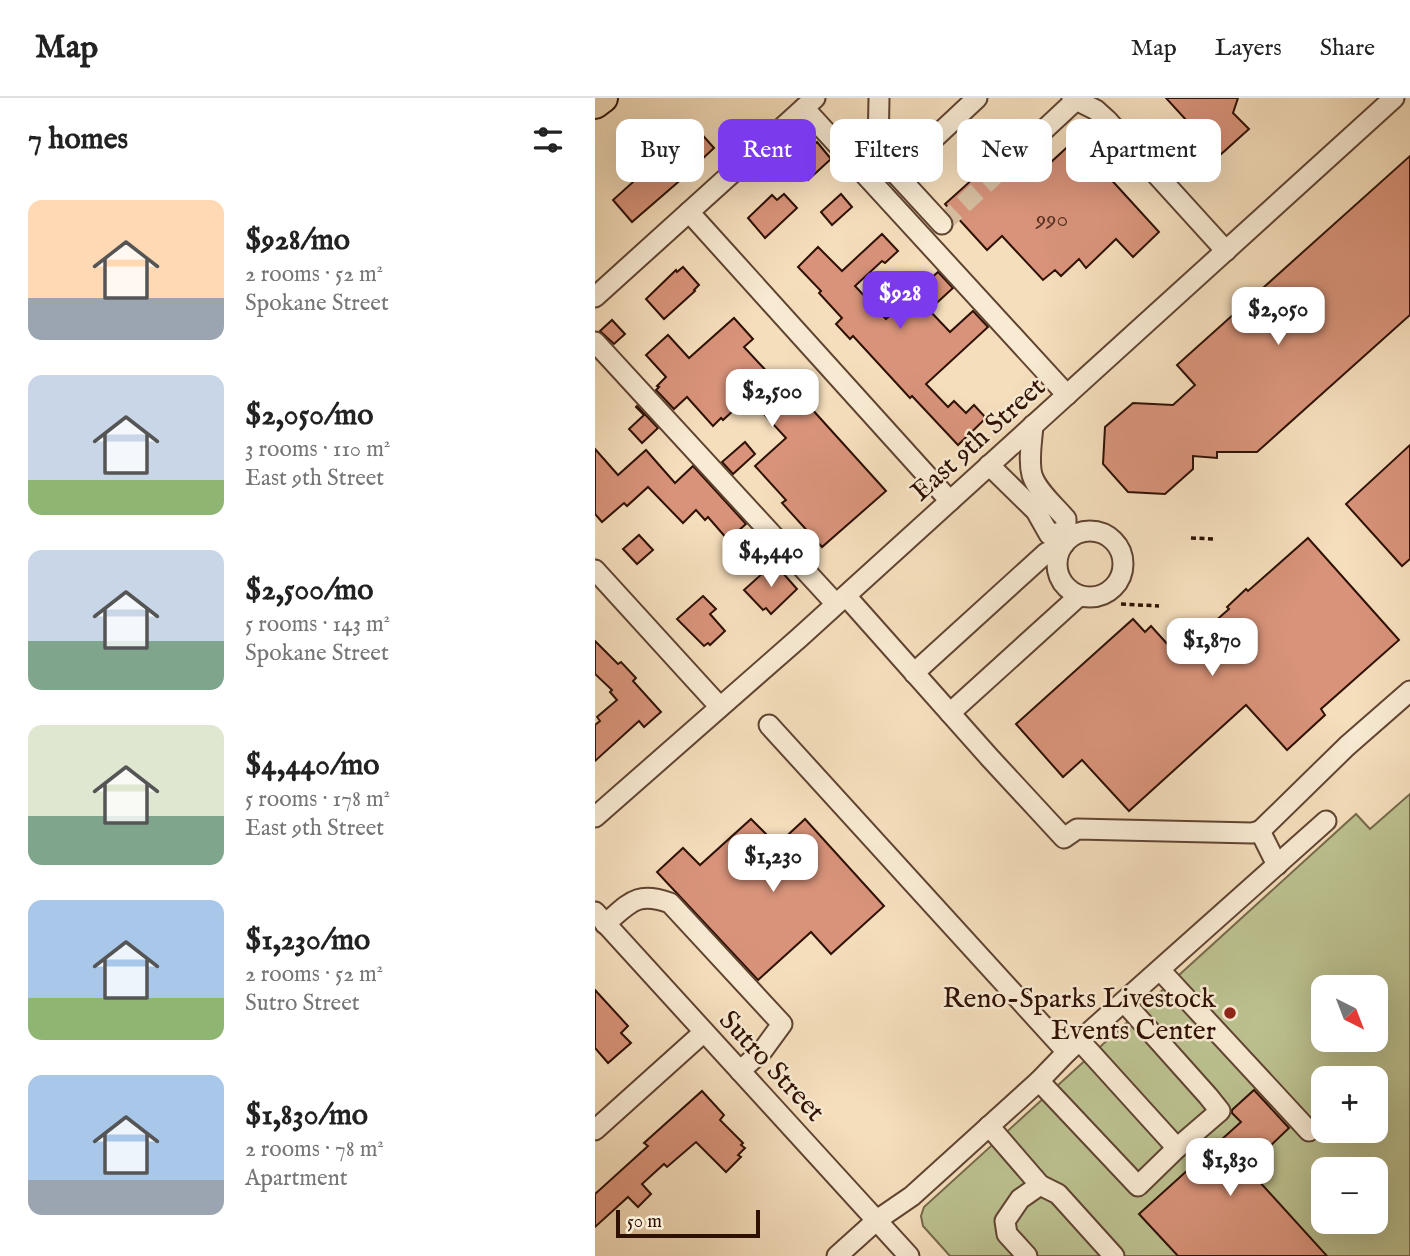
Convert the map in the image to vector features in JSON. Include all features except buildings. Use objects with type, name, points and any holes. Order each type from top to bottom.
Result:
[{"type":"highway","points":[[595,104],[603,98]]},
{"type":"street","points":[[879,119],[880,98]]},
{"type":"street","points":[[943,130],[977,98]]},
{"type":"street","name":"East 9th Street","points":[[595,817],[841,600],[1394,98]]},
{"type":"street","points":[[1052,121],[1074,99],[1096,110],[1226,251]]},
{"type":"street","points":[[595,297],[809,103],[1067,395]]},
{"type":"street","points":[[904,182],[942,223]]},
{"type":"street","points":[[689,212],[950,501]]},
{"type":"street","points":[[595,342],[914,673],[1063,838],[1077,828],[1252,833],[1260,831],[1349,745],[1410,691]]},
{"type":"street","points":[[914,673],[1046,553],[1067,538],[1080,532],[1103,533],[1113,539],[1120,548],[1123,559],[1119,581],[1112,590],[1102,596],[1090,598],[1070,591],[1058,574],[1059,553],[1067,538],[1066,519],[1042,492],[1033,477],[1030,459],[1033,425]]},
{"type":"street","points":[[989,465],[1036,512],[1049,534],[1067,538]]},
{"type":"street","points":[[595,570],[720,707]]},
{"type":"street","points":[[950,713],[1079,596]]},
{"type":"street","points":[[769,725],[1073,1046],[1177,1148]]},
{"type":"street","points":[[837,1256],[877,1220],[912,1196],[1039,1081],[1073,1046],[1326,821]]},
{"type":"street","points":[[1260,831],[1277,865]]},
{"type":"street","points":[[600,918],[635,899],[656,898],[670,903],[782,1024],[764,1050],[740,1071]]},
{"type":"street","name":"Sutro Street","points":[[600,918],[909,1256]]},
{"type":"street","points":[[1160,970],[1308,1131]]},
{"type":"street","points":[[1039,1081],[1138,1186],[1220,1111],[1123,1002]]},
{"type":"street","points":[[595,1130],[704,1032]]},
{"type":"street","points":[[989,1126],[1040,1185],[1058,1194],[1114,1256]]},
{"type":"street","points":[[1027,1256],[1007,1234],[1005,1221],[1020,1199],[1040,1185]]},
{"type":"path","points":[[1191,538],[1215,539]]},
{"type":"path","points":[[1121,604],[1159,606]]},
{"type":"green space","name":"Reno-Sparks Livestock Events Center","points":[[1410,794],[1410,1256],[950,1256],[923,1226],[921,1216],[924,1207],[1356,814],[1370,829]]},
{"type":"tunnel","points":[[942,224],[988,182]]},
{"type":"place","name":"Reno-Sparks Livestock Events Center","points":[[1230,1013]]}]
